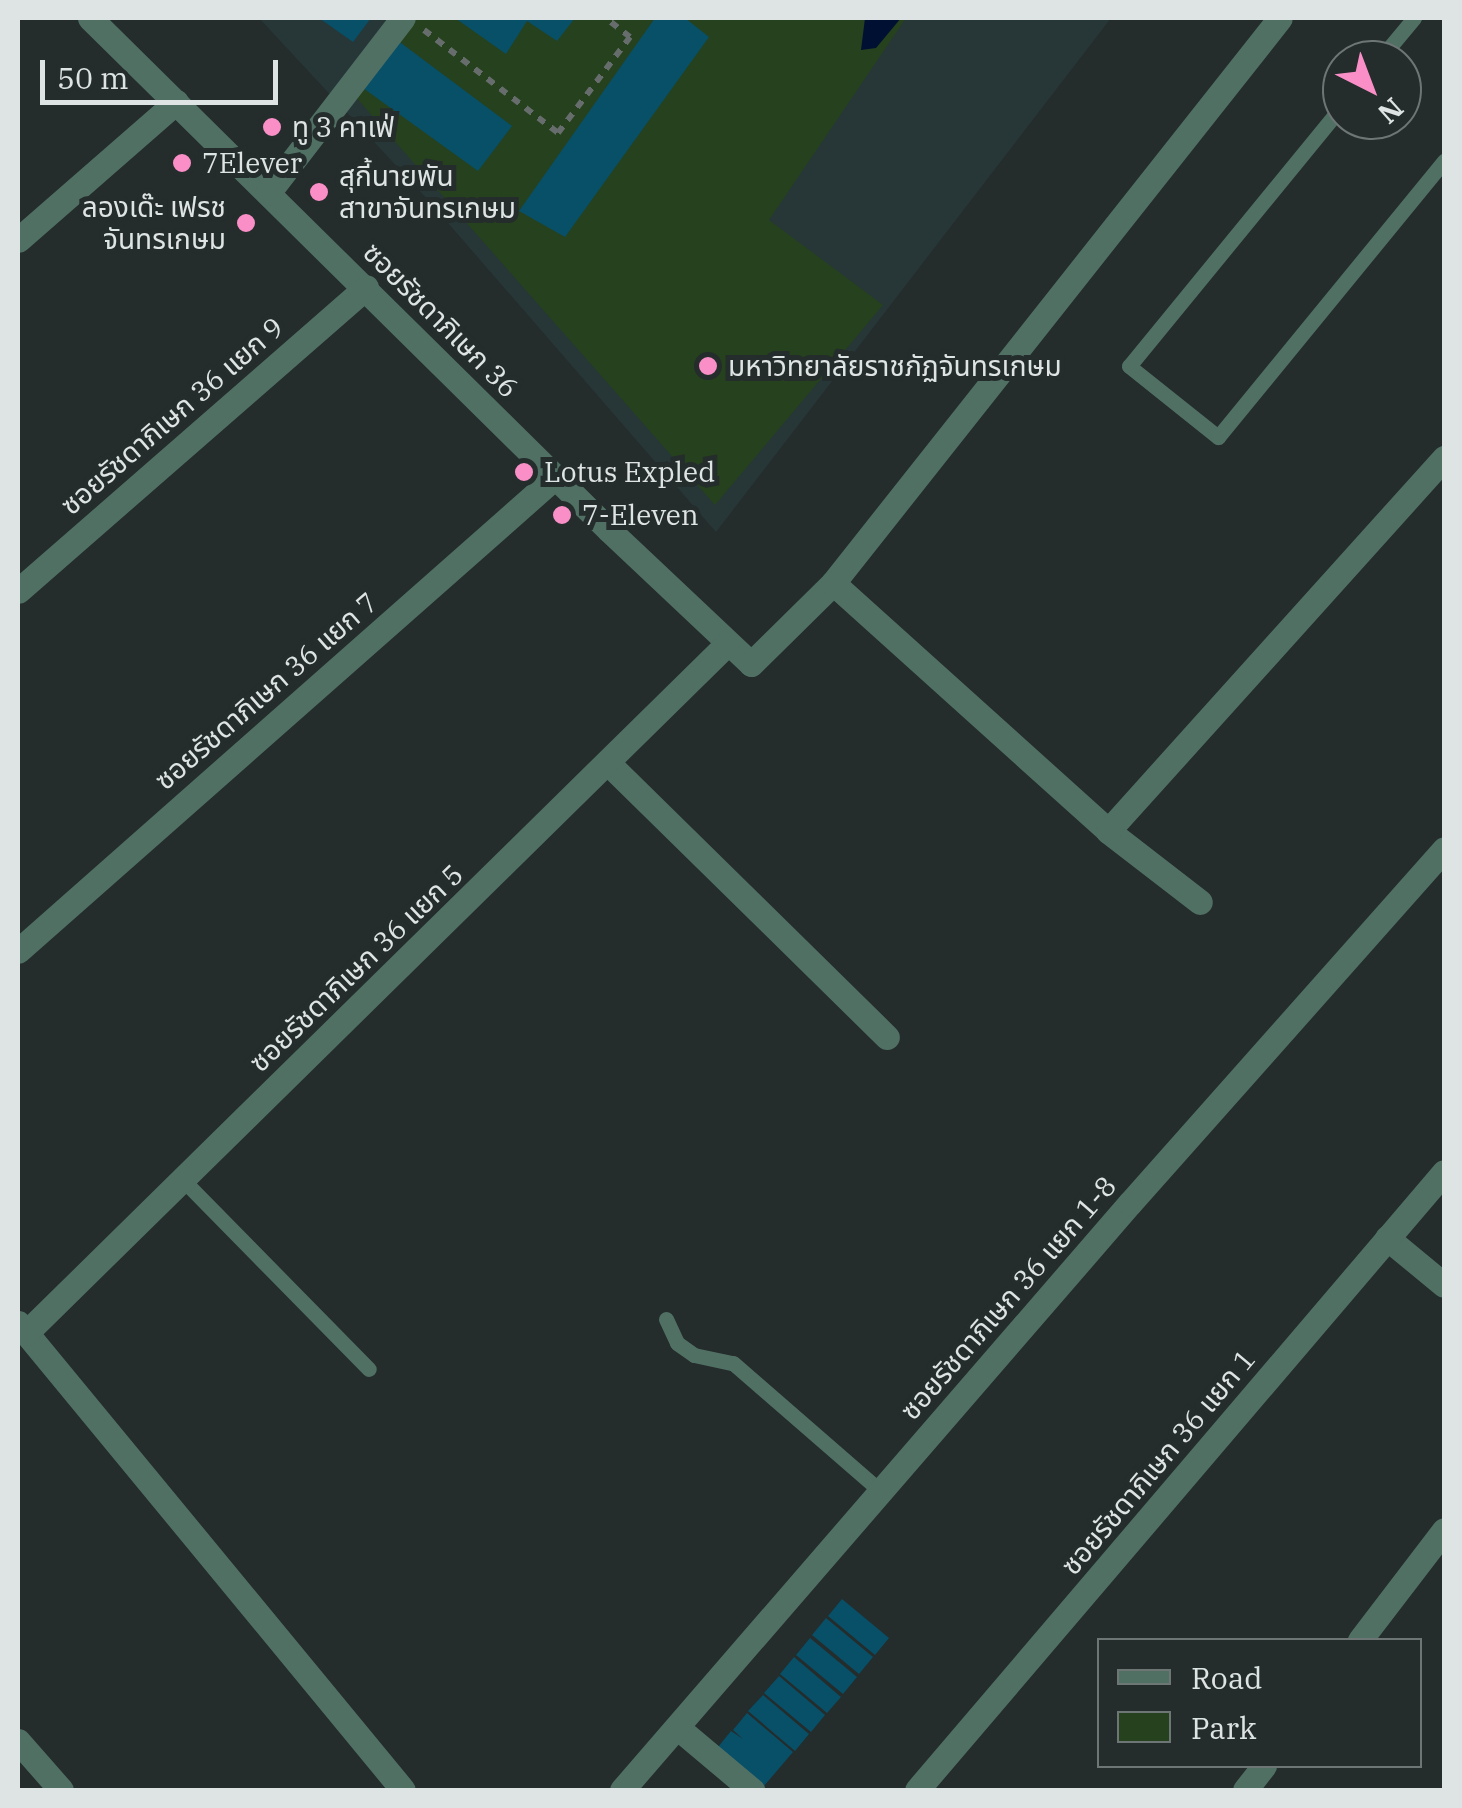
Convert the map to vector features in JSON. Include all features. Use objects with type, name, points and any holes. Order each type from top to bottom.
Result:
[{"type":"street","name":"ซอยรัชดาภิเษก 36","points":[[90,18],[555,477],[751,664],[833,583]]},
{"type":"street","points":[[1200,902],[1108,831],[833,583],[1280,18]]},
{"type":"street","points":[[268,193],[413,23]]},
{"type":"street","points":[[18,240],[176,102]]},
{"type":"street","name":"ซอยรัชดาภิเษก 36 แยก 9","points":[[18,591],[366,287]]},
{"type":"street","points":[[1108,831],[1444,458]]},
{"type":"street","name":"ซอยรัชดาภิเษก 36 แยก 7","points":[[18,951],[555,477]]},
{"type":"street","name":"ซอยรัชดาภิเษก 36 แยก 5","points":[[22,1328],[182,1180],[727,644]]},
{"type":"street","points":[[608,763],[886,1037]]},
{"type":"street","name":"ซอยรัชดาภิเษก 36 แยก 1-8","points":[[622,1790],[880,1490],[1444,849]]},
{"type":"street","name":"ซอยรัชดาภิเษก 36 แยก 1","points":[[916,1790],[1444,1172]]},
{"type":"street","points":[[1387,1238],[1444,1284]]},
{"type":"street","points":[[22,1328],[403,1790]]},
{"type":"street","points":[[1362,1638],[1444,1530]]},
{"type":"street","points":[[678,1728],[752,1790]]},
{"type":"street","points":[[18,1742],[61,1790]]},
{"type":"street","points":[[1245,1790],[1262,1768]]},
{"type":"lane","points":[[1396,40],[1414,18]]},
{"type":"lane","points":[[1322,131],[1130,366],[1218,438],[1444,162]]},
{"type":"lane","points":[[182,1180],[369,1369]]},
{"type":"lane","points":[[666,1319],[677,1343],[694,1355],[733,1363],[880,1490]]},
{"type":"path","points":[[413,23],[558,133],[630,37],[606,18]]},
{"type":"shaded area","name":"มหาวิทยาลัยราชภัฏจันทรเกษม","points":[[259,18],[1111,18],[716,532],[429,201]]},
{"type":"green space","name":"มหาวิทยาลัยราชภัฏจันทรเกษม","points":[[414,18],[906,18],[769,220],[883,305],[715,505],[354,95]]},
{"type":"water","points":[[865,18],[901,18],[876,48],[861,50]]},
{"type":"building","points":[[319,18],[371,18],[353,42]]},
{"type":"building","points":[[455,18],[575,18],[557,41],[527,21],[506,54]]},
{"type":"building","points":[[655,18],[685,18],[709,37],[565,237],[519,211]]},
{"type":"building","points":[[397,40],[512,126],[478,171],[363,88]]},
{"type":"building","points":[[842,1599],[889,1638],[875,1655],[828,1616]]},
{"type":"building","points":[[826,1618],[873,1657],[859,1674],[812,1635]]},
{"type":"building","points":[[810,1638],[857,1677],[843,1694],[796,1655]]},
{"type":"building","points":[[794,1657],[841,1697],[827,1713],[780,1674]]},
{"type":"building","points":[[779,1676],[825,1715],[811,1732],[764,1693]]},
{"type":"building","points":[[763,1695],[809,1734],[795,1751],[748,1711]]},
{"type":"building","points":[[747,1713],[793,1752],[764,1786],[718,1747],[731,1731],[743,1739],[733,1730]]},
{"type":"place","name":"ทู 3 คาเฟ่","points":[[272,127]]},
{"type":"place","name":"7Elever","points":[[182,163]]},
{"type":"place","name":"สุกี้นายพัน สาขาจันทรเกษม","points":[[319,192]]},
{"type":"place","name":"ลองเด๊ะ เฟรช จันทรเกษม","points":[[246,223]]},
{"type":"place","name":"มหาวิทยาลัยราชภัฏจันทรเกษม","points":[[708,366]]},
{"type":"place","name":"Lotus Expled","points":[[524,472]]},
{"type":"place","name":"7-Eleven","points":[[562,515]]}]
